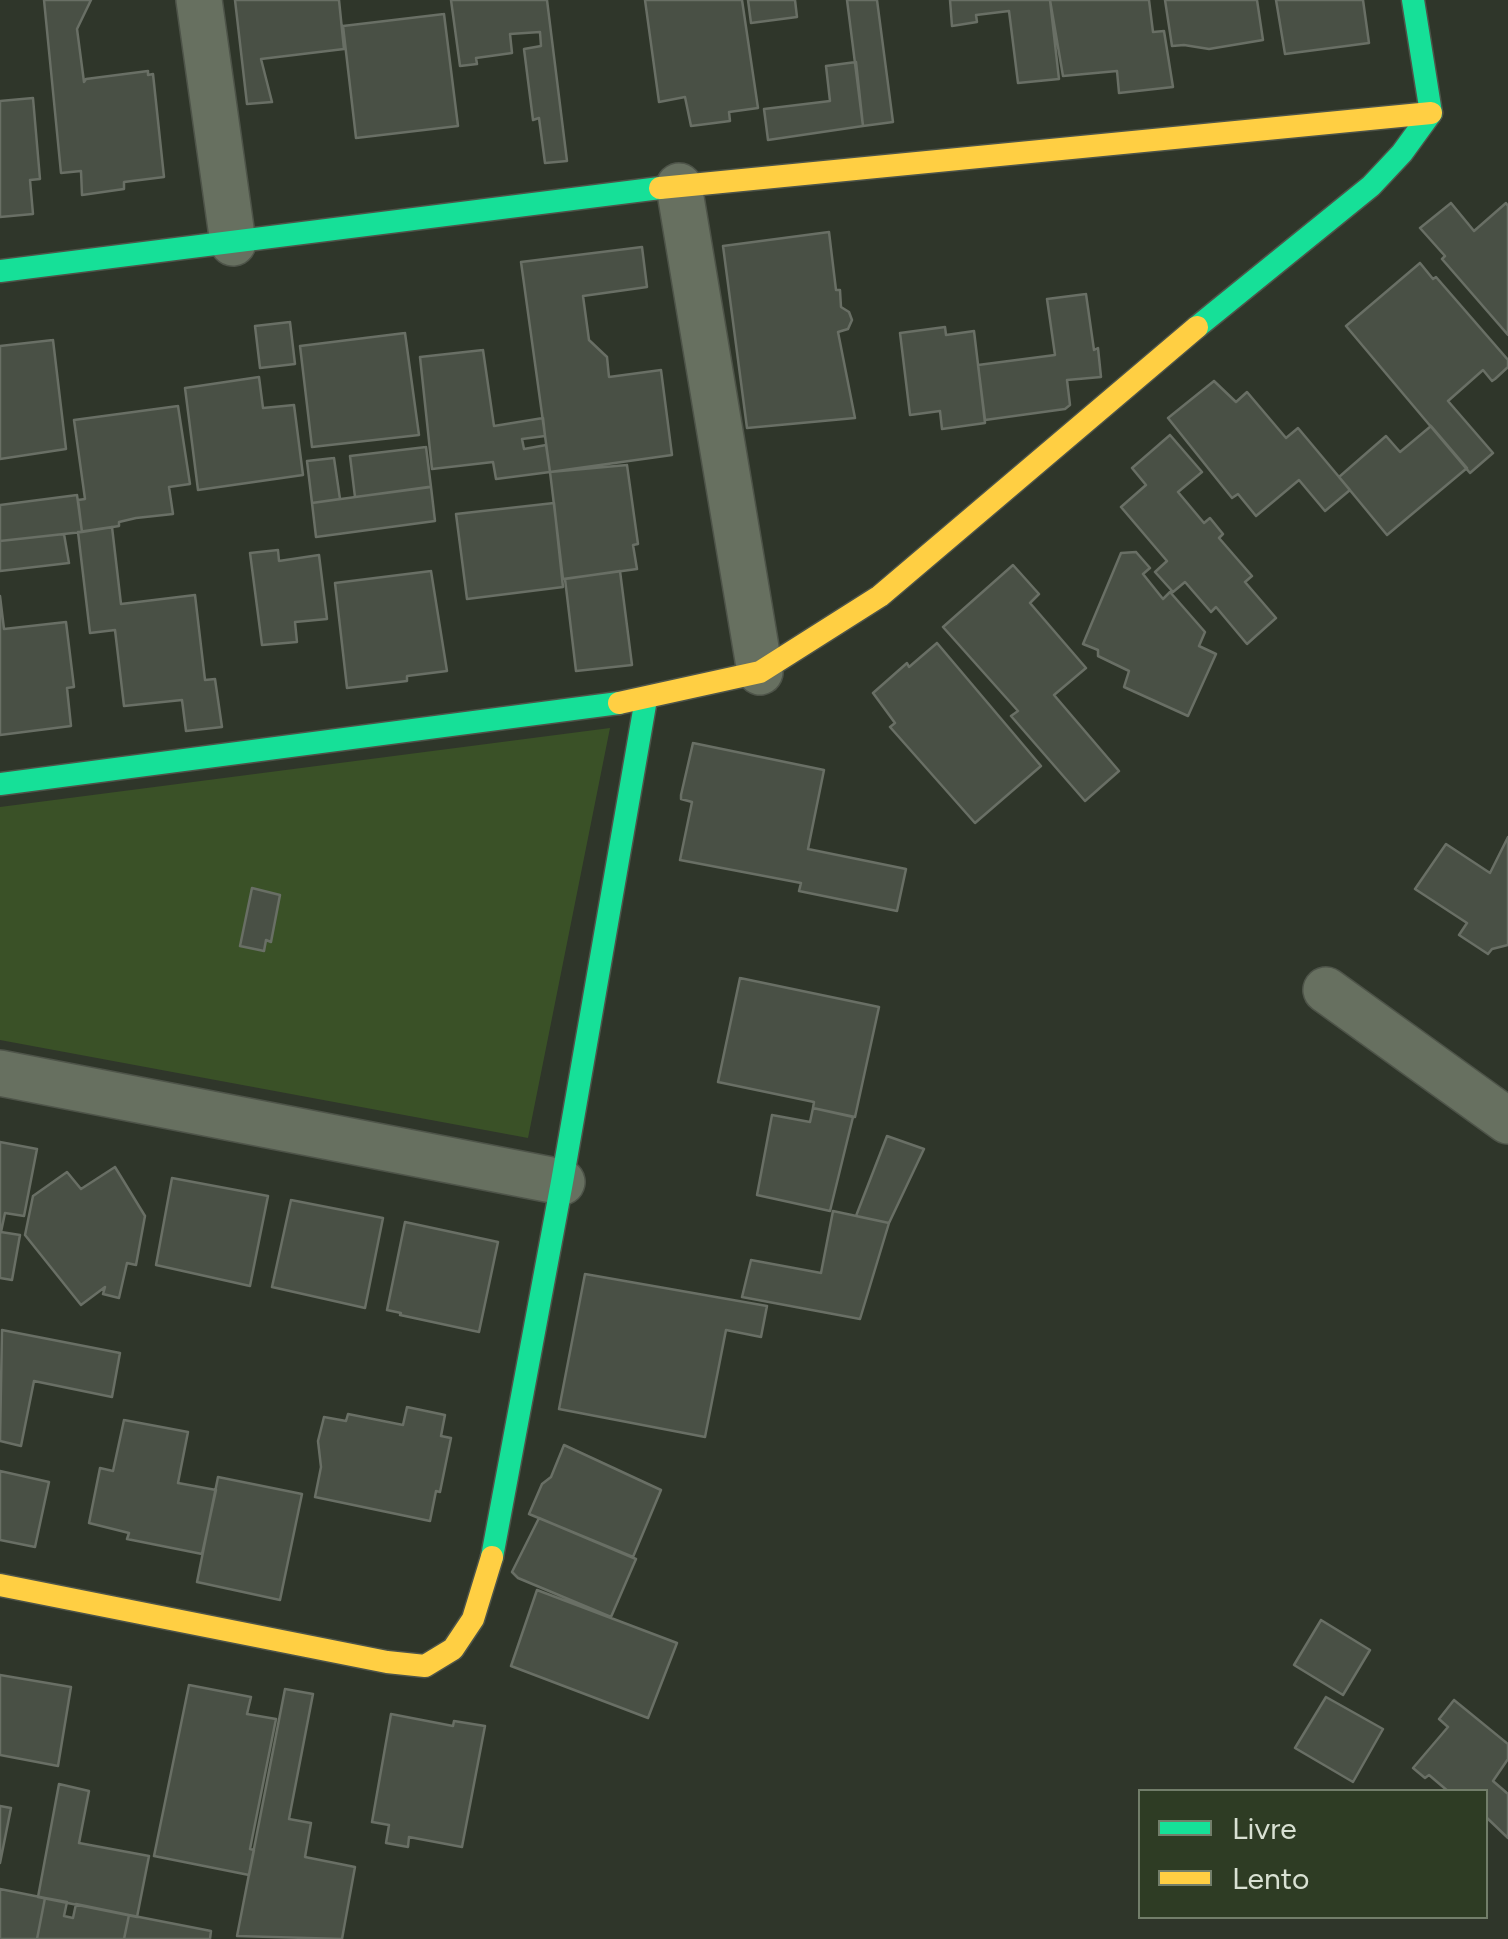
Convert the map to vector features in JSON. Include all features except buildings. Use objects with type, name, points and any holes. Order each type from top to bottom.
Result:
[{"type":"street","points":[[200,0],[232,243]]},
{"type":"street","points":[[0,784],[646,699],[760,672],[880,596],[1209,317],[1371,186],[1432,113],[1412,0]]},
{"type":"street","points":[[0,271],[679,186],[1432,113]]},
{"type":"street","points":[[679,186],[760,672]]},
{"type":"street","points":[[0,1585],[387,1662],[424,1666],[453,1649],[473,1620],[488,1578],[646,699]]},
{"type":"street","points":[[1326,990],[1508,1122]]},
{"type":"street","points":[[0,1073],[562,1182]]},
{"type":"green space","points":[[610,728],[528,1138],[0,1040],[0,807]]},
{"type":"traffic: fast","points":[[1197,327],[1371,186],[1431,113],[1413,0]]},
{"type":"traffic: fast","points":[[0,271],[660,188]]},
{"type":"traffic: fast","points":[[492,1557],[646,699]]},
{"type":"traffic: fast","points":[[0,784],[619,703]]},
{"type":"traffic: slow","points":[[660,188],[1431,113]]},
{"type":"traffic: slow","points":[[619,703],[760,672],[880,596],[1197,327]]},
{"type":"traffic: slow","points":[[0,1585],[387,1662],[425,1666],[453,1649],[473,1619],[492,1557]]}]
